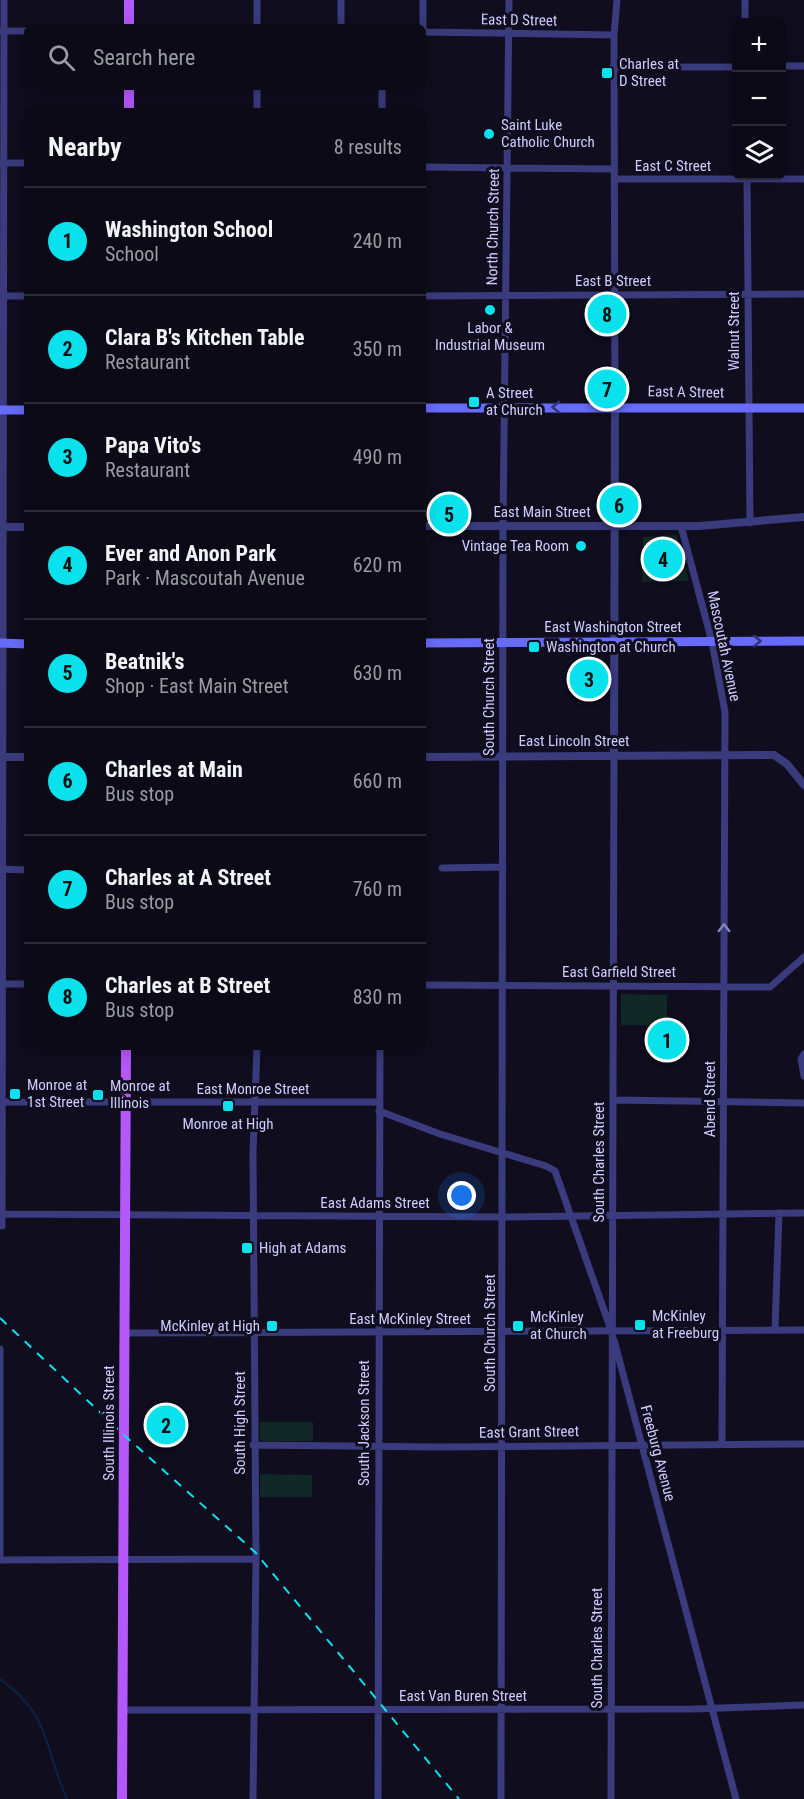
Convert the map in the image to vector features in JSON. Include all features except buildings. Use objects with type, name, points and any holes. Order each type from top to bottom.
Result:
[{"type":"main road","points":[[129,0],[129,24]]},
{"type":"main road","points":[[129,90],[129,108]]},
{"type":"main road","name":"East A Street","points":[[426,408],[615,406],[804,408]]},
{"type":"main road","points":[[1,410],[24,410]]},
{"type":"main road","name":"East Washington Street","points":[[426,643],[804,641]]},
{"type":"main road","points":[[1,644],[24,644]]},
{"type":"main road","name":"South Illinois Street","points":[[122,1799],[126,1050]]},
{"type":"street","points":[[2,1226],[1,410],[4,0]]},
{"type":"street","points":[[257,0],[257,24]]},
{"type":"street","points":[[341,0],[341,24]]},
{"type":"street","points":[[423,0],[423,24]]},
{"type":"street","name":"North Church Street","points":[[503,526],[509,0]]},
{"type":"street","points":[[615,406],[614,35],[617,0]]},
{"type":"street","points":[[745,0],[745,18]]},
{"type":"street","points":[[2,31],[24,31]]},
{"type":"street","name":"East D Street","points":[[426,32],[614,35]]},
{"type":"street","points":[[786,66],[804,66]]},
{"type":"street","points":[[614,67],[732,67]]},
{"type":"street","points":[[257,90],[257,108]]},
{"type":"street","points":[[382,90],[382,108]]},
{"type":"street","points":[[2,163],[24,163]]},
{"type":"street","name":"East C Street","points":[[426,167],[614,169]]},
{"type":"street","name":"East C Street","points":[[614,179],[732,177]]},
{"type":"street","name":"East C Street","points":[[786,178],[804,179]]},
{"type":"street","name":"Walnut Street","points":[[747,180],[750,522]]},
{"type":"street","name":"East B Street","points":[[426,296],[804,294]]},
{"type":"street","points":[[2,296],[24,296]]},
{"type":"street","name":"South Charles Street","points":[[611,1799],[615,406]]},
{"type":"street","name":"East Main Street","points":[[426,526],[681,526],[804,517]]},
{"type":"street","name":"South Church Street","points":[[501,1799],[503,1709],[503,526]]},
{"type":"street","name":"Mascoutah Avenue","points":[[681,526],[712,642],[725,712],[725,753]]},
{"type":"street","points":[[1,527],[24,527]]},
{"type":"street","points":[[725,753],[774,755],[787,764],[804,785]]},
{"type":"street","name":"East Lincoln Street","points":[[426,756],[725,753]]},
{"type":"street","name":"Abend Street","points":[[722,1444],[725,753]]},
{"type":"street","points":[[1,757],[24,757]]},
{"type":"street","points":[[442,868],[503,867]]},
{"type":"street","points":[[1,869],[24,870]]},
{"type":"street","name":"East Garfield Street","points":[[426,985],[770,987],[804,957]]},
{"type":"street","points":[[1,984],[24,984]]},
{"type":"street","name":"South High Street","points":[[253,1799],[255,1559],[252,1217],[257,1050]]},
{"type":"street","name":"South Jackson Street","points":[[378,1799],[376,1710],[380,1050]]},
{"type":"street","points":[[804,1054],[801,1059],[804,1076]]},
{"type":"street","points":[[613,1100],[804,1102]]},
{"type":"street","name":"East Monroe Street","points":[[1,1102],[379,1102]]},
{"type":"street","points":[[379,1111],[440,1134],[503,1153]]},
{"type":"street","name":"Freeburg Avenue","points":[[503,1153],[555,1171],[572,1215],[595,1290],[612,1331],[736,1799]]},
{"type":"street","points":[[776,1330],[779,1213]]},
{"type":"street","name":"East Adams Street","points":[[2,1214],[252,1217],[804,1213]]},
{"type":"street","name":"East McKinley Street","points":[[125,1333],[804,1330]]},
{"type":"street","points":[[0,1349],[0,1560],[255,1559]]},
{"type":"street","name":"East Grant Street","points":[[254,1445],[378,1447],[804,1444]]},
{"type":"street","name":"East Van Buren Street","points":[[123,1710],[610,1709],[804,1705]]},
{"type":"green space","points":[[677,535],[689,581],[642,582],[643,537]]},
{"type":"green space","points":[[621,994],[667,995],[667,1021],[656,1021],[655,1025],[621,1025]]},
{"type":"green space","points":[[260,1422],[313,1422],[313,1441],[260,1440]]},
{"type":"green space","points":[[260,1474],[312,1475],[312,1497],[260,1497]]},
{"type":"waterway","points":[[0,1679],[17,1693],[38,1719],[67,1799]]},
{"type":"railway","points":[[0,1318],[124,1435],[255,1552],[459,1799]]},
{"type":"place","name":"Charles at D Street","points":[[607,73]]},
{"type":"place","name":"Saint Luke Catholic Church","points":[[489,134]]},
{"type":"place","name":"Labor & Industrial Museum","points":[[490,310]]},
{"type":"place","name":"Charles at B Street","points":[[607,314]]},
{"type":"place","name":"Charles at A Street","points":[[607,389]]},
{"type":"place","name":"A Street at Church","points":[[474,402]]},
{"type":"place","name":"Charles at Main","points":[[619,505]]},
{"type":"place","name":"Beatnik's","points":[[449,514]]},
{"type":"place","name":"Vintage Tea Room","points":[[581,546]]},
{"type":"place","name":"Ever and Anon Park","points":[[663,559]]},
{"type":"place","name":"Washington at Church","points":[[534,647]]},
{"type":"place","name":"Papa Vito's","points":[[589,679]]},
{"type":"place","name":"Washington School","points":[[667,1040]]},
{"type":"place","name":"Monroe at 1st Street","points":[[15,1094]]},
{"type":"place","name":"Monroe at Illinois","points":[[98,1095]]},
{"type":"place","name":"Monroe at High","points":[[228,1106]]},
{"type":"place","name":"High at Adams","points":[[247,1248]]},
{"type":"place","name":"McKinley at Freeburg","points":[[640,1325]]},
{"type":"place","name":"McKinley at High","points":[[272,1326]]},
{"type":"place","name":"McKinley at Church","points":[[518,1326]]},
{"type":"place","name":"Clara B's Kitchen Table","points":[[166,1425]]}]
